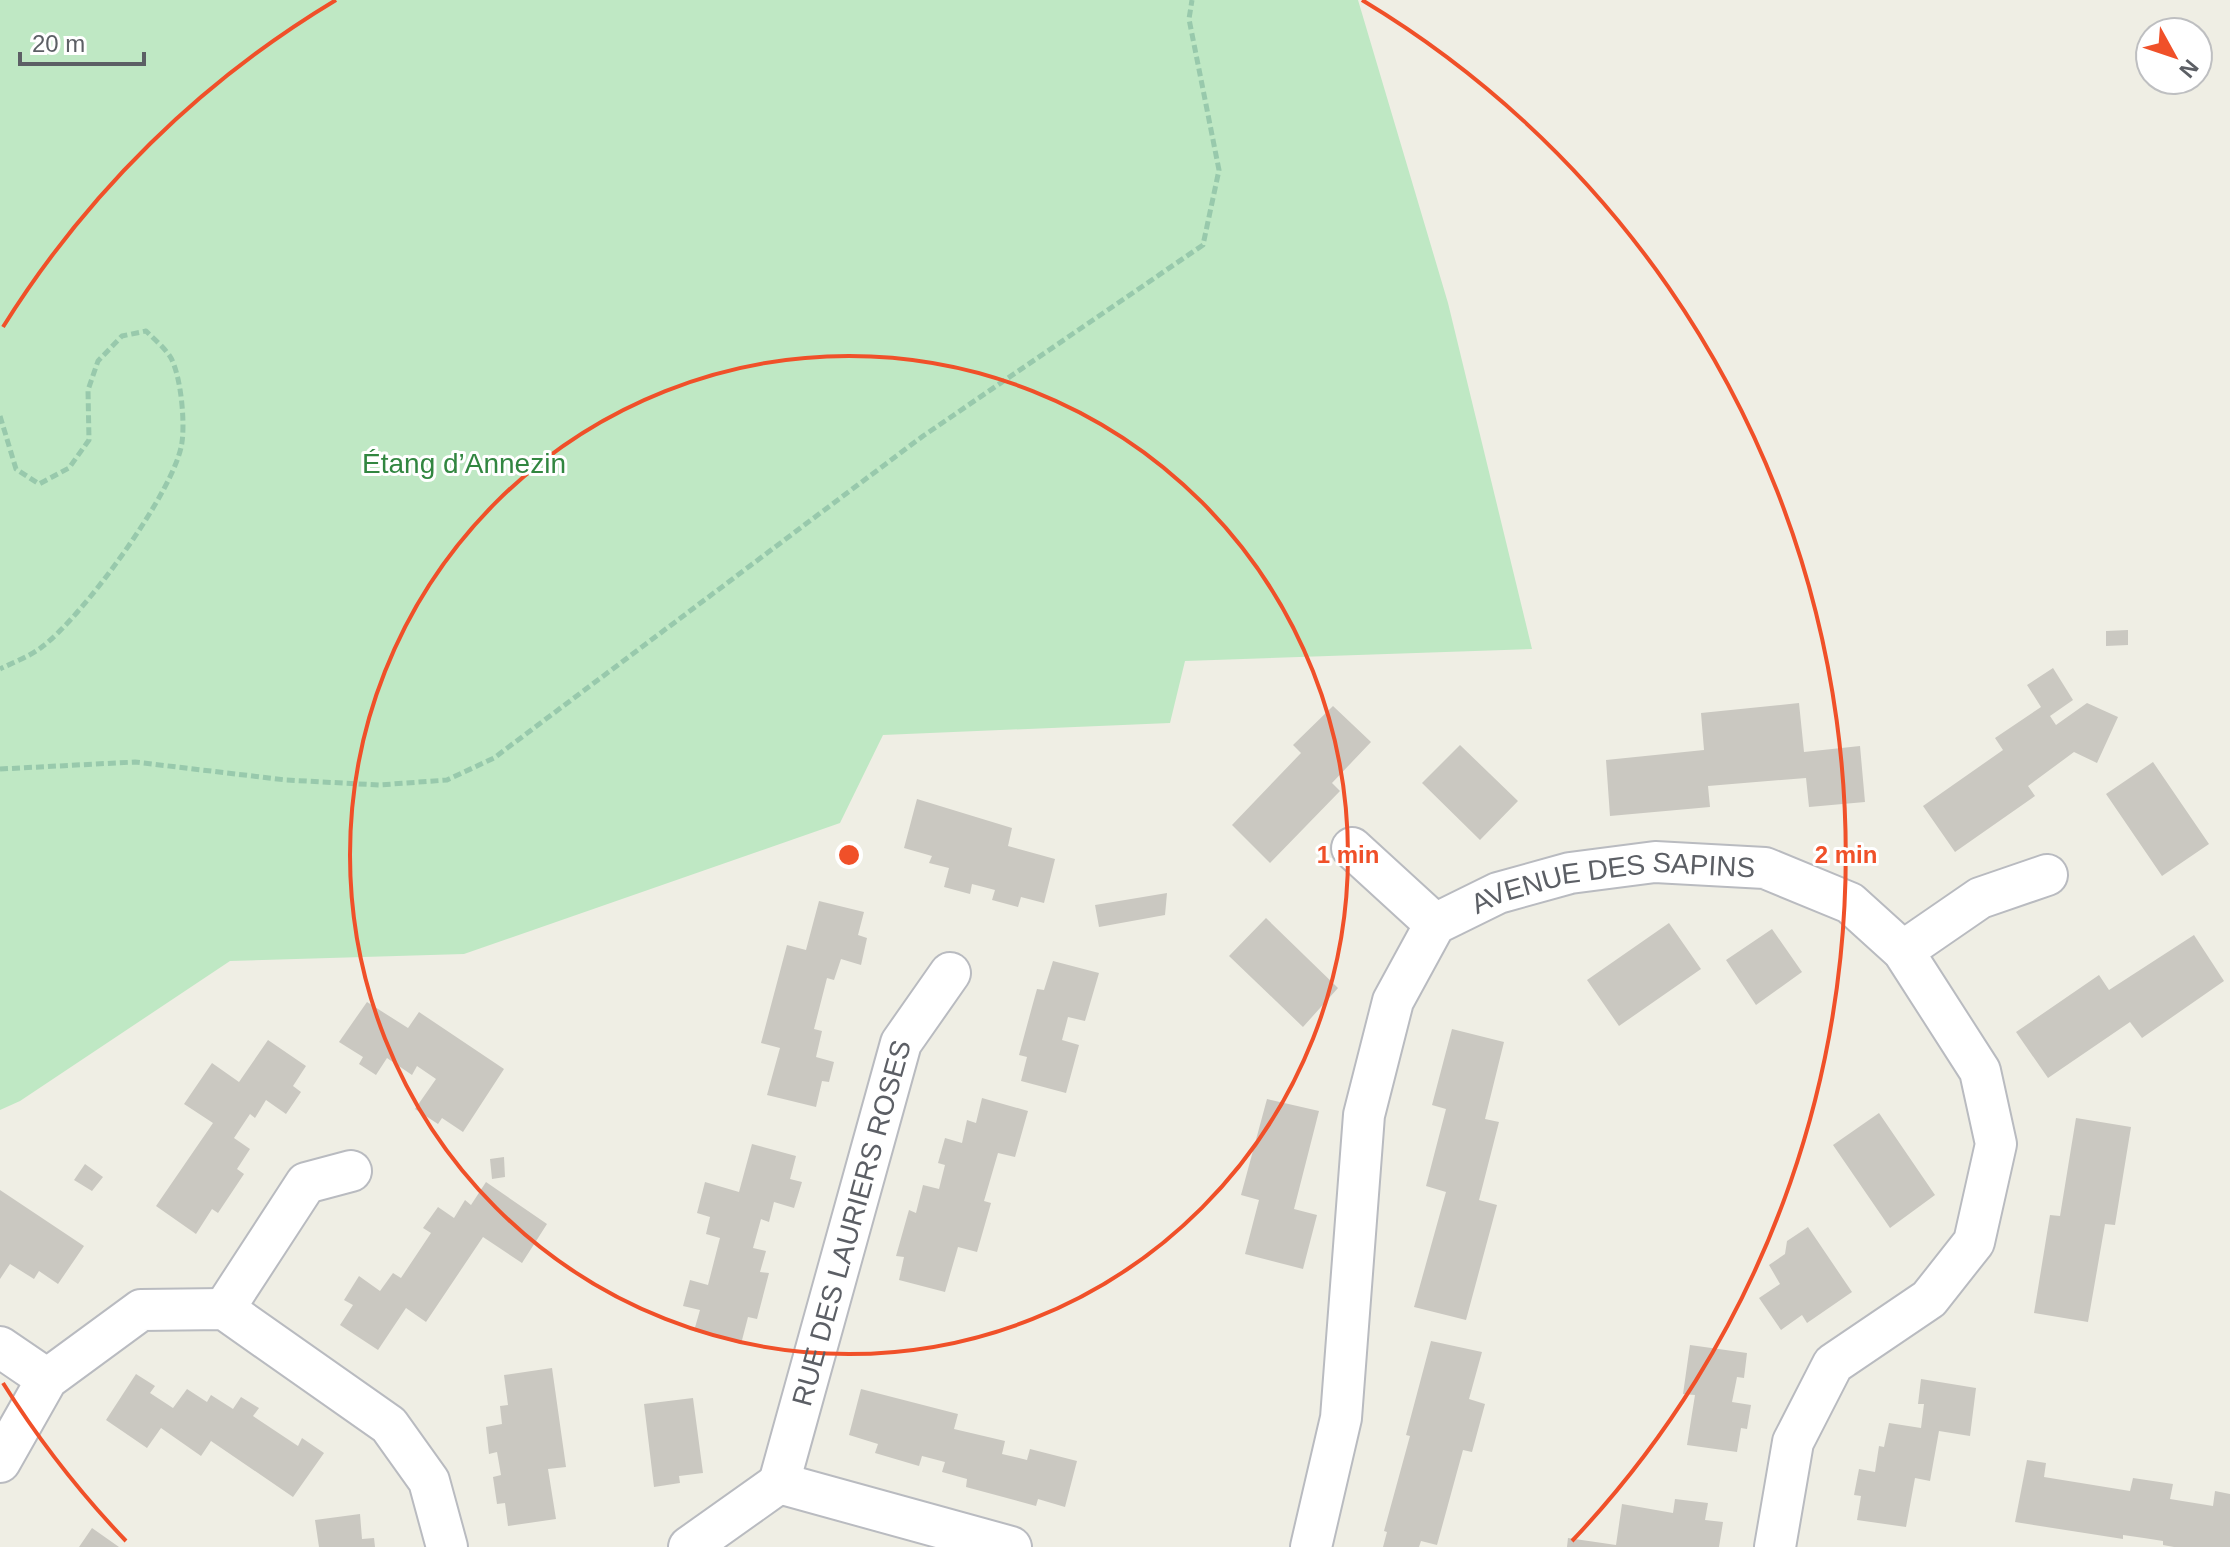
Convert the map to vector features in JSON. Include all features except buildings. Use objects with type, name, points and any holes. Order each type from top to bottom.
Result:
[{"type":"street","points":[[1352,848],[1435,924]]},
{"type":"street","name":"AVENUE DES SAPINS","points":[[1311,1547],[1341,1418],[1364,1115],[1393,1001],[1435,924],[1498,893],[1570,873],[1655,862],[1765,868],[1850,903],[1903,951],[1980,1071],[1996,1144],[1974,1242],[1929,1299],[1833,1364],[1793,1442],[1775,1547]]},
{"type":"street","points":[[1903,951],[1980,898],[2047,875]]},
{"type":"street","name":"RUE DES LAURIERS ROSES","points":[[779,1483],[901,1043],[950,973]]},
{"type":"street","points":[[224,1309],[306,1183],[351,1171]]},
{"type":"street","points":[[0,1462],[47,1379],[141,1310],[224,1309],[389,1425],[429,1481],[447,1547]]},
{"type":"street","points":[[0,1347],[47,1379]]},
{"type":"street","points":[[689,1547],[779,1483],[1011,1547]]},
{"type":"path","points":[[0,769],[135,762],[286,780],[379,785],[447,780],[494,758],[923,436],[1203,245],[1219,170],[1189,19],[1192,0]]},
{"type":"path","points":[[0,416],[16,469],[39,484],[69,468],[89,440],[88,390],[98,361],[122,336],[146,331],[171,358],[180,393],[182,443],[169,482],[119,558],[72,620],[41,648],[0,669]]},
{"type":"green space","name":"Étang d’Annezin","points":[[0,0],[1358,0],[1448,303],[1532,649],[1185,661],[1170,723],[883,735],[840,823],[464,954],[230,961],[20,1101],[0,1110]]}]
